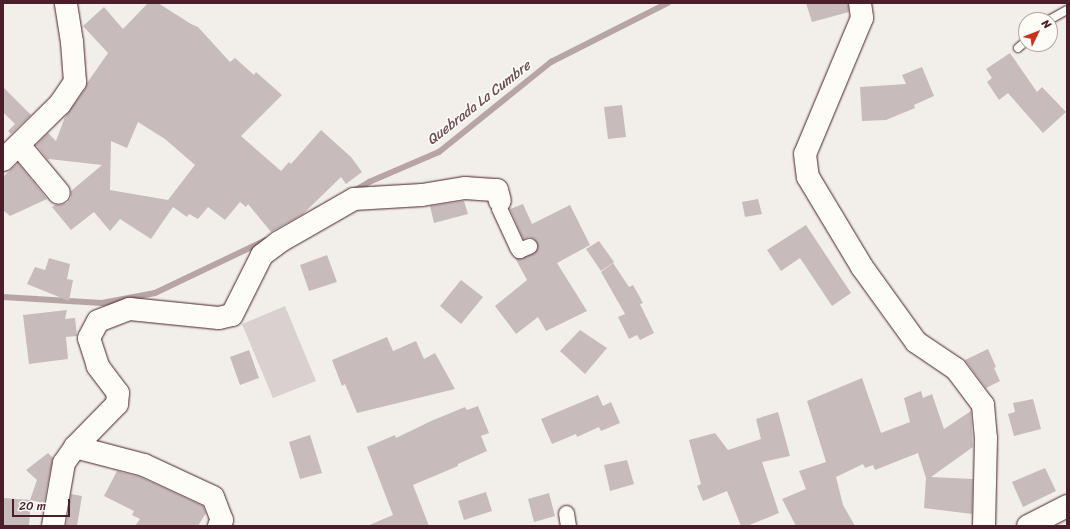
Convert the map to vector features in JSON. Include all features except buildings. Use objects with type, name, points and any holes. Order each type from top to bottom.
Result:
[{"type":"street","points":[[3,160],[60,104],[75,82],[72,42],[66,3]]},
{"type":"street","points":[[860,3],[862,18],[805,154],[808,177],[862,267],[916,342],[956,369],[983,405],[986,438],[984,526]]},
{"type":"street","points":[[19,145],[59,193]]},
{"type":"street","points":[[53,526],[64,463],[75,447],[117,404],[118,393],[98,366],[89,338],[98,321],[130,310],[218,318],[232,315],[262,255],[279,242],[354,200],[422,195],[465,188],[497,190],[500,201],[499,208],[517,248],[519,250],[529,246]]},
{"type":"street","points":[[75,447],[144,465],[214,498],[222,520],[219,526]]},
{"type":"street","points":[[1028,526],[1067,506]]},
{"type":"lane","points":[[1058,15],[1067,10]]},
{"type":"shaded area","points":[[285,306],[316,381],[273,398],[242,324]]},
{"type":"waterway","name":"Quebrada La Cumbre","points":[[352,192],[369,182],[439,152],[551,62],[668,3]]},
{"type":"waterway","name":"Quebrada La Cumbre","points":[[3,297],[102,303],[155,293],[266,240]]}]
